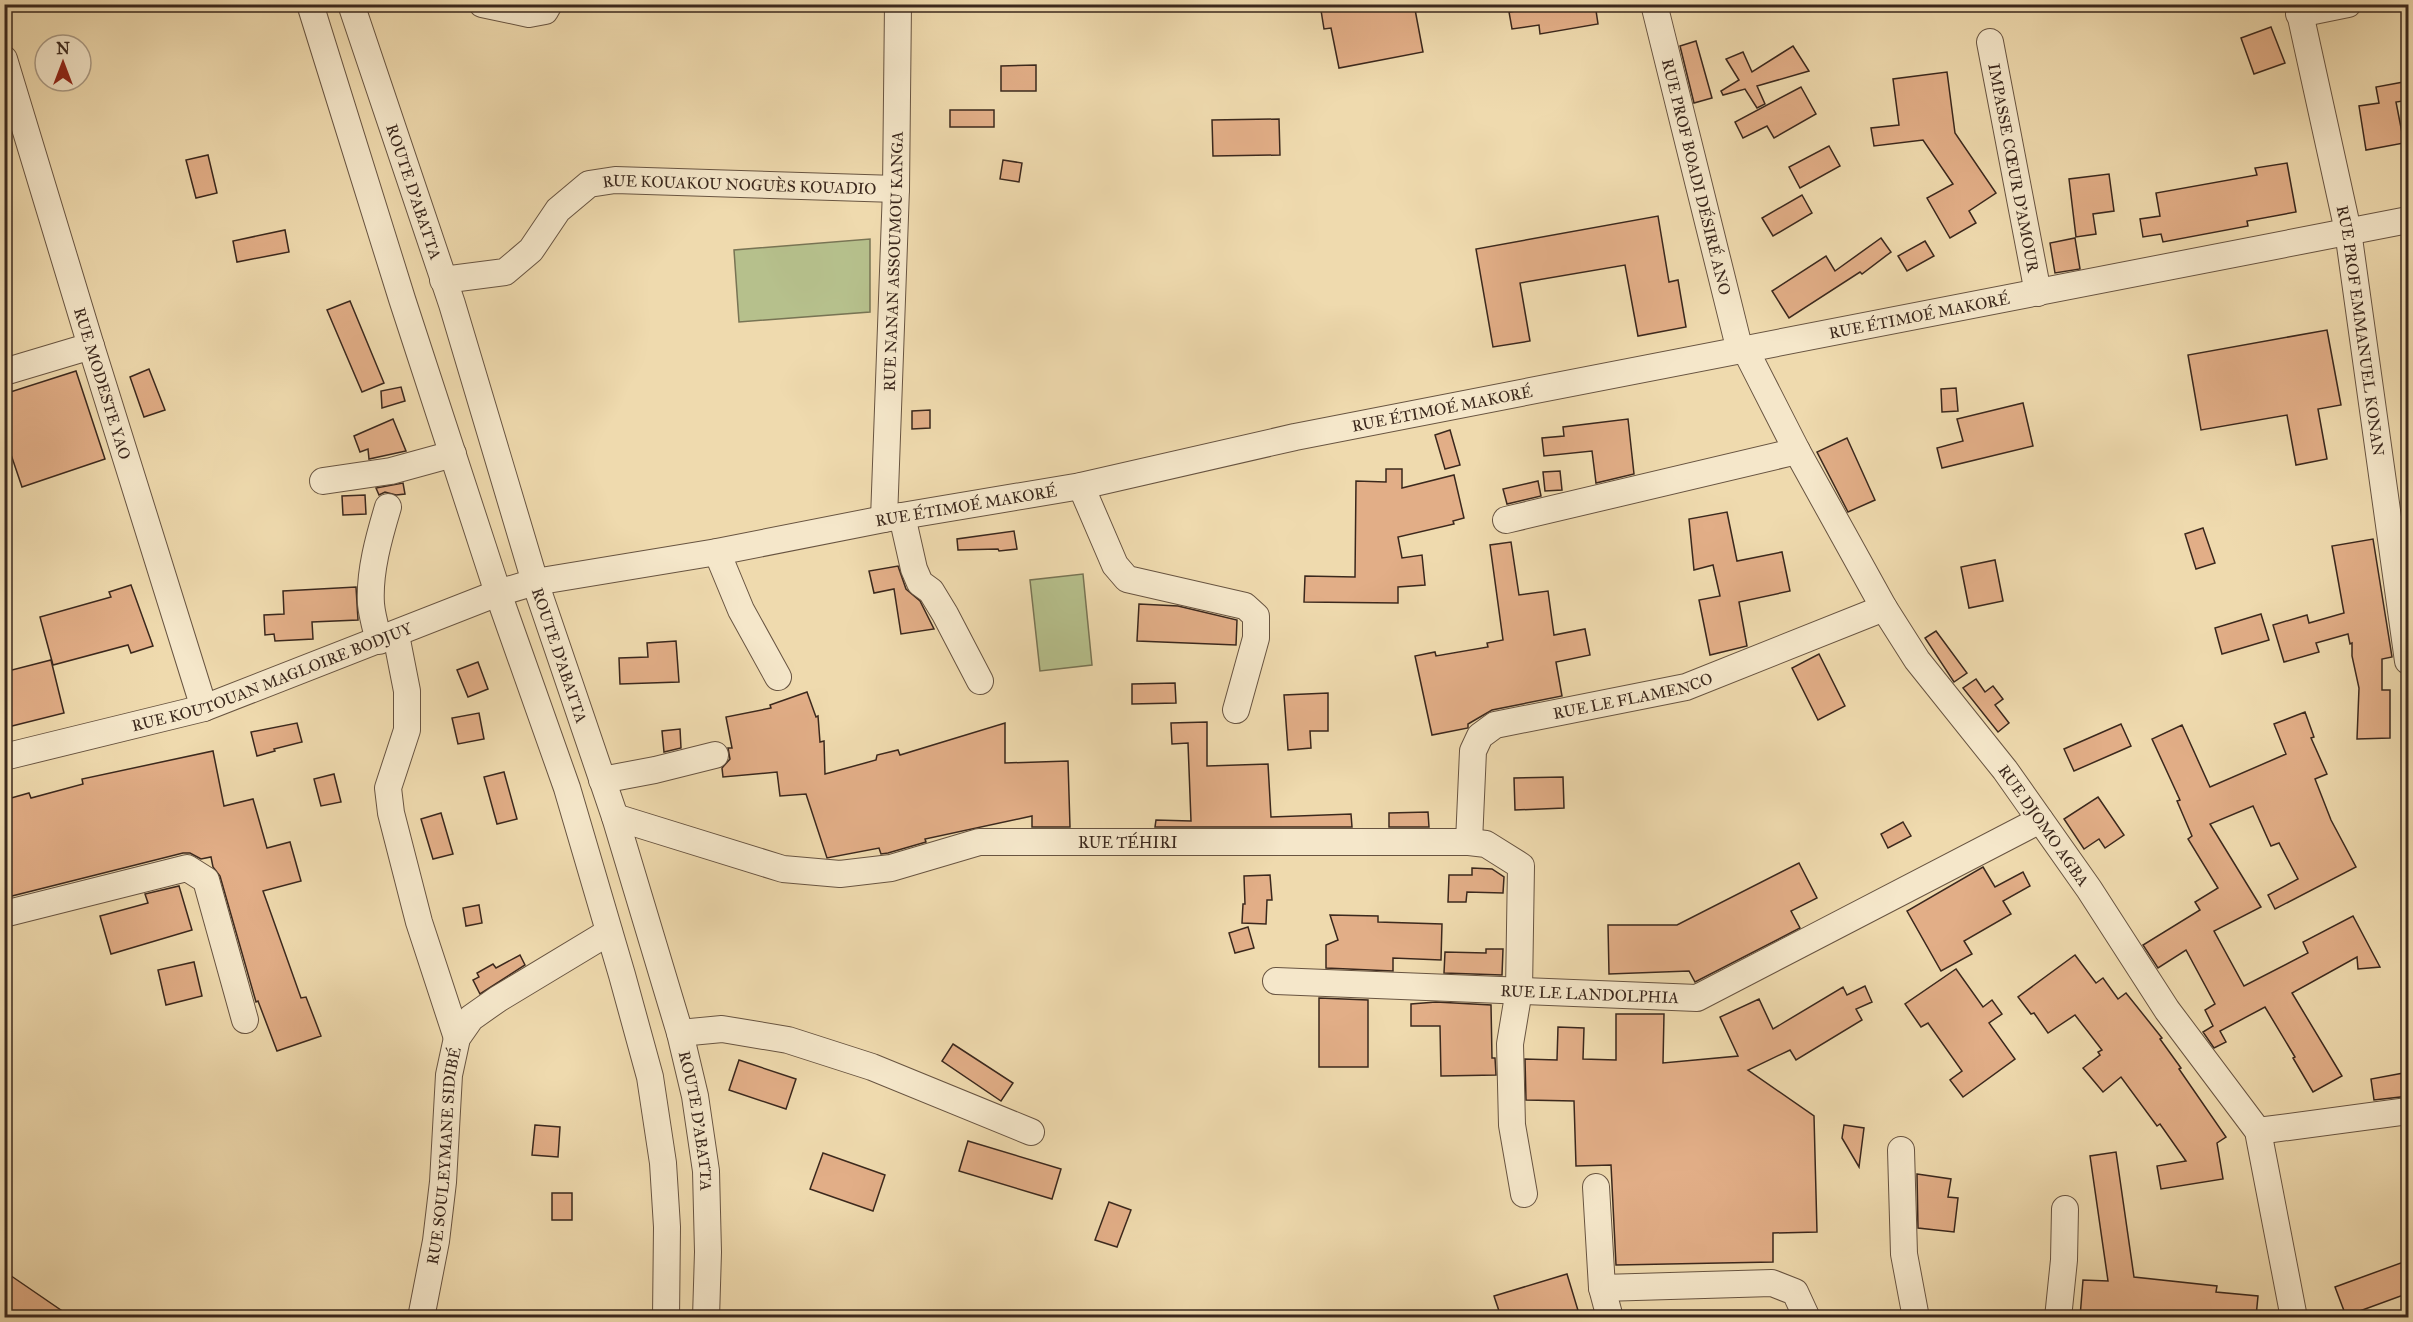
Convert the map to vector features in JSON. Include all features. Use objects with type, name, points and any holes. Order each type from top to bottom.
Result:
[{"type":"street","points":[[310,4],[402,299],[498,593],[567,788],[650,1077],[663,1163],[666,1317]]},
{"type":"street","name":"ROUTE D'ABATTA","points":[[351,4],[443,280],[535,582],[615,817],[680,1033],[695,1096],[706,1171],[708,1252],[706,1317]]},
{"type":"street","points":[[482,4],[530,14],[545,11],[549,4]]},
{"type":"street","name":"RUE NANAN ASSOUMOU KANGA","points":[[898,4],[893,518],[920,583],[931,591],[980,681]]},
{"type":"street","name":"RUE PROF BOADI DÉSIRÉ ANO","points":[[1654,4],[1742,350]]},
{"type":"street","points":[[2299,9],[2348,4]]},
{"type":"street","name":"RUE PROF EMMANUEL KONAN","points":[[2299,9],[2348,231],[2405,614],[2409,661]]},
{"type":"street","name":"IMPASSE CŒUR D'AMOUR","points":[[1990,42],[2038,293]]},
{"type":"street","name":"RUE MODESTE YAO","points":[[4,59],[204,708]]},
{"type":"street","name":"RUE KOUAKOU NOGUÈS KOUADIO","points":[[443,280],[504,272],[531,250],[558,210],[589,184],[615,180],[896,189]]},
{"type":"street","name":"RUE ÉTIMOÉ MAKORÉ","points":[[535,582],[717,552],[893,518],[1081,486],[1295,437],[2409,220]]},
{"type":"street","points":[[4,372],[91,346]]},
{"type":"street","name":"RUE DJOMO AGBA","points":[[1742,350],[1884,608],[1917,660],[2005,770],[2090,889],[2167,1010],[2258,1131],[2294,1317]]},
{"type":"street","points":[[1506,520],[1797,451]]},
{"type":"street","points":[[323,481],[391,471],[453,454]]},
{"type":"street","points":[[1081,486],[1115,565],[1127,579],[1245,606],[1256,616],[1256,638],[1236,710]]},
{"type":"street","points":[[388,507],[376,555],[371,604],[407,691],[407,730],[388,788],[419,922],[457,1038]]},
{"type":"street","points":[[717,552],[741,610],[778,677]]},
{"type":"street","name":"RUE KOUTOUAN MAGLOIRE BODJUY","points":[[4,757],[204,708],[498,593],[535,582]]},
{"type":"street","name":"RUE LE FLAMENCO","points":[[1469,842],[1473,751],[1480,736],[1496,725],[1686,687],[1884,608]]},
{"type":"street","points":[[602,780],[715,755]]},
{"type":"street","name":"RUE TÉHIRI","points":[[615,817],[783,869],[840,874],[891,868],[979,842],[1469,842],[1486,844],[1521,866],[1519,990]]},
{"type":"street","name":"RUE LE LANDOLPHIA","points":[[1276,981],[1697,998],[2040,820]]},
{"type":"street","points":[[4,914],[187,868],[207,880],[245,1020]]},
{"type":"street","name":"RUE SOULEYMANE SIDIBÉ","points":[[421,1317],[436,1241],[443,1182],[449,1075],[457,1038],[471,1018],[498,999],[609,932]]},
{"type":"street","points":[[1519,990],[1510,1044],[1512,1125],[1524,1194]]},
{"type":"street","points":[[680,1033],[722,1029],[788,1040],[872,1066],[1031,1132]]},
{"type":"street","points":[[2258,1131],[2409,1111]]},
{"type":"street","points":[[1901,1150],[1904,1254],[1916,1317]]},
{"type":"street","points":[[1596,1187],[1602,1288],[1610,1317]]},
{"type":"street","points":[[2058,1317],[2064,1260],[2065,1209]]},
{"type":"street","points":[[1602,1288],[1772,1283],[1795,1292],[1807,1317]]},
{"type":"green space","points":[[870,239],[870,312],[739,322],[734,250]]},
{"type":"green space","points":[[1083,574],[1092,665],[1040,671],[1030,580]]},
{"type":"building","points":[[1320,4],[1414,4],[1423,52],[1339,68],[1331,28],[1324,29]]},
{"type":"building","points":[[1535,4],[1595,4],[1598,24],[1540,34],[1539,25],[1512,29],[1509,12],[1536,8]]},
{"type":"building","points":[[2271,27],[2285,63],[2254,74],[2241,38]]},
{"type":"building","points":[[1696,41],[1712,98],[1694,103],[1680,46]]},
{"type":"building","points":[[1793,46],[1809,71],[1757,86],[1765,104],[1757,108],[1745,89],[1723,95],[1721,91],[1739,80],[1726,59],[1743,52],[1752,72]]},
{"type":"building","points":[[1036,65],[1036,91],[1001,91],[1001,66]]},
{"type":"building","points":[[1947,72],[1955,133],[1996,193],[1969,211],[1976,223],[1950,238],[1927,198],[1953,184],[1923,140],[1874,146],[1871,128],[1899,125],[1893,79]]},
{"type":"building","points":[[2409,81],[2409,100],[2396,102],[2404,143],[2366,150],[2359,106],[2379,103],[2376,87]]},
{"type":"building","points":[[1801,87],[1816,114],[1774,138],[1767,126],[1743,138],[1735,122]]},
{"type":"building","points":[[950,110],[994,110],[994,127],[950,127]]},
{"type":"building","points":[[1279,119],[1280,155],[1213,156],[1212,120]]},
{"type":"building","points":[[1829,146],[1840,166],[1800,188],[1789,167]]},
{"type":"building","points":[[208,155],[217,193],[196,198],[186,160]]},
{"type":"building","points":[[1003,160],[1022,163],[1019,182],[1000,179]]},
{"type":"building","points":[[2287,163],[2296,212],[2247,221],[2248,226],[2163,242],[2161,234],[2143,237],[2140,219],[2160,216],[2156,193],[2257,175],[2255,168]]},
{"type":"building","points":[[2109,174],[2114,211],[2093,214],[2096,234],[2076,237],[2069,179]]},
{"type":"building","points":[[1802,195],[1812,213],[1773,236],[1762,218]]},
{"type":"building","points":[[1658,216],[1669,282],[1678,280],[1686,327],[1638,336],[1625,265],[1520,283],[1530,341],[1493,347],[1476,249]]},
{"type":"building","points":[[285,230],[289,252],[237,262],[233,241]]},
{"type":"building","points":[[1881,238],[1891,252],[1862,274],[1860,272],[1789,318],[1772,291],[1826,256],[1835,271]]},
{"type":"building","points":[[2075,238],[2080,269],[2055,273],[2050,243]]},
{"type":"building","points":[[1925,241],[1934,256],[1907,271],[1898,256]]},
{"type":"building","points":[[350,301],[384,383],[362,392],[327,310]]},
{"type":"building","points":[[2327,330],[2341,405],[2318,409],[2327,459],[2296,465],[2287,415],[2201,430],[2188,355]]},
{"type":"building","points":[[149,369],[165,410],[144,417],[130,377]]},
{"type":"building","points":[[76,371],[105,459],[22,487],[4,434],[4,394]]},
{"type":"building","points":[[401,387],[405,401],[382,408],[381,391]]},
{"type":"building","points":[[1956,388],[1958,411],[1942,412],[1941,389]]},
{"type":"building","points":[[2023,403],[2033,446],[1942,468],[1937,448],[1963,441],[1957,419]]},
{"type":"building","points":[[930,410],[930,428],[912,429],[912,411]]},
{"type":"building","points":[[393,419],[406,451],[369,459],[368,449],[360,452],[354,436]]},
{"type":"building","points":[[1628,419],[1634,474],[1596,483],[1592,451],[1544,456],[1542,438],[1564,436],[1563,427]]},
{"type":"building","points":[[1450,430],[1460,465],[1445,469],[1435,435]]},
{"type":"building","points":[[1847,438],[1875,500],[1848,512],[1817,452]]},
{"type":"building","points":[[1386,469],[1402,469],[1402,488],[1454,475],[1464,518],[1453,521],[1454,524],[1398,537],[1402,558],[1422,555],[1425,585],[1398,587],[1398,603],[1304,602],[1305,576],[1355,577],[1356,481],[1386,482]]},
{"type":"building","points":[[1560,471],[1562,490],[1545,491],[1543,472]]},
{"type":"building","points":[[1538,481],[1541,496],[1507,504],[1503,489]]},
{"type":"building","points":[[403,483],[405,494],[396,495],[385,492],[379,495],[376,488]]},
{"type":"building","points":[[365,495],[366,514],[343,515],[342,496]]},
{"type":"building","points":[[1727,512],[1737,561],[1782,552],[1790,591],[1739,602],[1747,646],[1710,655],[1699,600],[1720,596],[1713,565],[1694,570],[1689,519]]},
{"type":"building","points":[[2203,528],[2215,563],[2196,569],[2185,534]]},
{"type":"building","points":[[1014,531],[1017,549],[958,550],[957,539]]},
{"type":"building","points":[[2373,539],[2392,657],[2382,659],[2382,690],[2390,690],[2390,738],[2357,739],[2359,688],[2352,656],[2352,643],[2350,644],[2348,634],[2316,643],[2319,652],[2284,662],[2273,625],[2307,615],[2309,623],[2344,613],[2332,546]]},
{"type":"building","points":[[1511,542],[1519,595],[1548,591],[1554,635],[1585,629],[1590,655],[1556,662],[1562,696],[1492,710],[1468,724],[1468,728],[1432,735],[1415,656],[1435,652],[1436,656],[1488,647],[1487,643],[1503,640],[1490,545]]},
{"type":"building","points":[[1995,560],[2003,601],[1969,608],[1961,567]]},
{"type":"building","points":[[898,566],[906,589],[920,601],[934,629],[901,634],[894,589],[874,593],[869,571]]},
{"type":"building","points":[[131,585],[153,646],[131,653],[128,645],[53,665],[40,617],[111,597],[109,592]]},
{"type":"building","points":[[356,587],[358,620],[312,622],[313,639],[275,641],[274,634],[265,635],[264,615],[284,614],[283,591]]},
{"type":"building","points":[[1139,604],[1178,606],[1237,620],[1236,645],[1137,641]]},
{"type":"building","points":[[2261,614],[2269,640],[2222,654],[2215,628]]},
{"type":"building","points":[[1936,631],[1967,673],[1954,682],[1925,638]]},
{"type":"building","points":[[676,641],[679,682],[620,684],[619,658],[648,657],[647,643]]},
{"type":"building","points":[[1819,654],[1845,706],[1818,720],[1792,668]]},
{"type":"building","points":[[51,660],[64,713],[4,728],[4,672]]},
{"type":"building","points":[[478,662],[488,689],[468,697],[457,670]]},
{"type":"building","points":[[1976,679],[1985,692],[1993,686],[2003,699],[1995,705],[2009,723],[1998,732],[1963,688]]},
{"type":"building","points":[[1175,683],[1176,703],[1132,704],[1132,684]]},
{"type":"building","points":[[807,692],[816,717],[818,716],[820,742],[824,741],[825,774],[876,760],[877,755],[898,750],[900,755],[1005,723],[1005,763],[1068,761],[1070,827],[1032,827],[1032,816],[925,839],[926,842],[888,853],[881,854],[879,848],[827,858],[806,794],[780,796],[777,772],[723,777],[722,768],[730,759],[728,748],[732,748],[726,717],[771,708],[770,705]]},
{"type":"building","points":[[1328,693],[1328,731],[1310,731],[1311,748],[1288,750],[1284,695]]},
{"type":"building","points":[[2305,712],[2314,737],[2311,738],[2327,774],[2315,779],[2331,820],[2356,867],[2275,909],[2268,895],[2298,879],[2279,843],[2271,846],[2253,806],[2210,824],[2261,907],[2214,931],[2244,986],[2308,953],[2303,942],[2353,916],[2380,967],[2358,969],[2357,957],[2292,993],[2342,1076],[2313,1092],[2265,1007],[2220,1031],[2226,1042],[2214,1048],[2203,1032],[2213,1026],[2205,1010],[2215,1004],[2186,950],[2158,968],[2143,945],[2200,910],[2195,902],[2218,888],[2188,839],[2192,836],[2177,801],[2180,800],[2152,739],[2182,725],[2210,787],[2286,754],[2274,724]]},
{"type":"building","points":[[479,713],[484,739],[458,744],[452,718]]},
{"type":"building","points":[[1207,722],[1207,766],[1268,764],[1271,817],[1351,814],[1352,827],[1155,827],[1156,820],[1191,821],[1188,743],[1172,744],[1171,723]]},
{"type":"building","points":[[297,723],[302,742],[257,756],[251,732]]},
{"type":"building","points":[[2121,724],[2131,746],[2074,771],[2064,749]]},
{"type":"building","points":[[680,729],[681,748],[664,752],[662,731]]},
{"type":"building","points":[[213,751],[224,806],[253,799],[267,848],[290,842],[301,881],[263,891],[301,998],[306,997],[321,1036],[277,1051],[258,1001],[256,1002],[220,876],[213,867],[211,857],[201,859],[190,853],[183,853],[4,898],[4,800],[29,793],[31,798],[83,784],[82,779]]},
{"type":"building","points":[[504,772],[517,819],[497,824],[484,777]]},
{"type":"building","points":[[334,774],[341,802],[321,806],[314,779]]},
{"type":"building","points":[[1563,777],[1564,808],[1515,810],[1514,778]]},
{"type":"building","points":[[2098,797],[2124,835],[2105,848],[2099,839],[2084,849],[2064,819]]},
{"type":"building","points":[[1428,812],[1429,827],[1389,827],[1389,813]]},
{"type":"building","points":[[441,813],[453,854],[433,859],[421,819]]},
{"type":"building","points":[[1903,822],[1911,836],[1888,848],[1881,834]]},
{"type":"building","points":[[1799,863],[1817,898],[1791,911],[1800,928],[1695,982],[1689,971],[1609,974],[1608,925],[1677,925]]},
{"type":"building","points":[[1983,867],[1995,887],[2023,872],[2030,886],[2003,901],[2011,914],[1964,941],[1972,954],[1941,971],[1907,911]]},
{"type":"building","points":[[1472,868],[1492,869],[1504,877],[1503,893],[1467,892],[1466,902],[1448,902],[1449,875],[1472,875]]},
{"type":"building","points":[[1270,875],[1272,900],[1267,900],[1266,924],[1242,923],[1243,904],[1245,904],[1244,876]]},
{"type":"building","points":[[179,886],[192,930],[111,954],[100,916],[148,903],[145,894]]},
{"type":"building","points":[[479,905],[482,923],[466,926],[463,908]]},
{"type":"building","points":[[1330,915],[1378,916],[1378,922],[1442,924],[1441,960],[1393,958],[1393,971],[1326,968],[1326,945],[1338,940]]},
{"type":"building","points":[[1248,927],[1254,948],[1235,953],[1229,933]]},
{"type":"building","points":[[1486,949],[1503,949],[1502,975],[1444,973],[1445,952],[1486,953]]},
{"type":"building","points":[[520,955],[525,965],[480,994],[473,980],[479,977],[477,973],[493,964],[496,968]]},
{"type":"building","points":[[2075,955],[2096,983],[2103,978],[2118,999],[2126,993],[2162,1038],[2160,1039],[2181,1068],[2179,1069],[2226,1137],[2217,1143],[2223,1179],[2161,1189],[2157,1166],[2186,1161],[2160,1124],[2157,1126],[2121,1077],[2103,1092],[2083,1068],[2100,1055],[2098,1052],[2102,1050],[2075,1015],[2048,1033],[2034,1013],[2031,1014],[2018,997]]},
{"type":"building","points":[[194,962],[202,996],[166,1005],[158,970]]},
{"type":"building","points":[[1956,969],[1983,1007],[1992,1000],[2002,1014],[1989,1023],[2015,1059],[1963,1097],[1950,1080],[1962,1071],[1928,1023],[1921,1027],[1905,1004]]},
{"type":"building","points":[[1865,986],[1872,1002],[1856,1009],[1862,1020],[1796,1060],[1790,1050],[1748,1070],[1814,1116],[1817,1232],[1773,1233],[1773,1262],[1616,1265],[1611,1165],[1576,1166],[1574,1101],[1526,1100],[1525,1059],[1557,1060],[1558,1027],[1584,1028],[1583,1059],[1616,1060],[1616,1014],[1664,1014],[1663,1063],[1738,1056],[1720,1017],[1759,999],[1773,1029],[1843,987],[1847,995]]},
{"type":"building","points":[[1319,998],[1368,1000],[1368,1067],[1319,1067]]},
{"type":"building","points":[[1436,1002],[1491,1005],[1492,1058],[1495,1058],[1496,1075],[1441,1076],[1440,1026],[1411,1026],[1411,1004]]},
{"type":"building","points":[[953,1044],[1013,1083],[1001,1101],[942,1061]]},
{"type":"building","points":[[739,1060],[796,1079],[786,1109],[729,1090]]},
{"type":"building","points":[[2409,1072],[2409,1096],[2374,1100],[2371,1079]]},
{"type":"building","points":[[535,1125],[560,1127],[558,1157],[532,1155]]},
{"type":"building","points":[[1844,1125],[1864,1128],[1859,1167],[1842,1138]]},
{"type":"building","points":[[968,1141],[1061,1169],[1052,1199],[959,1171]]},
{"type":"building","points":[[2116,1152],[2134,1277],[2217,1286],[2216,1292],[2258,1296],[2256,1317],[2080,1317],[2083,1280],[2108,1281],[2090,1156]]},
{"type":"building","points":[[823,1153],[885,1175],[873,1211],[810,1189]]},
{"type":"building","points":[[1917,1174],[1951,1179],[1948,1197],[1958,1198],[1954,1232],[1918,1228]]},
{"type":"building","points":[[552,1193],[572,1193],[572,1220],[552,1220]]},
{"type":"building","points":[[1109,1202],[1131,1210],[1117,1247],[1095,1240]]},
{"type":"building","points":[[2409,1260],[2409,1293],[2346,1316],[2335,1287]]},
{"type":"building","points":[[4,1271],[71,1317],[4,1317]]},
{"type":"building","points":[[1567,1274],[1580,1317],[1501,1317],[1494,1296]]}]
